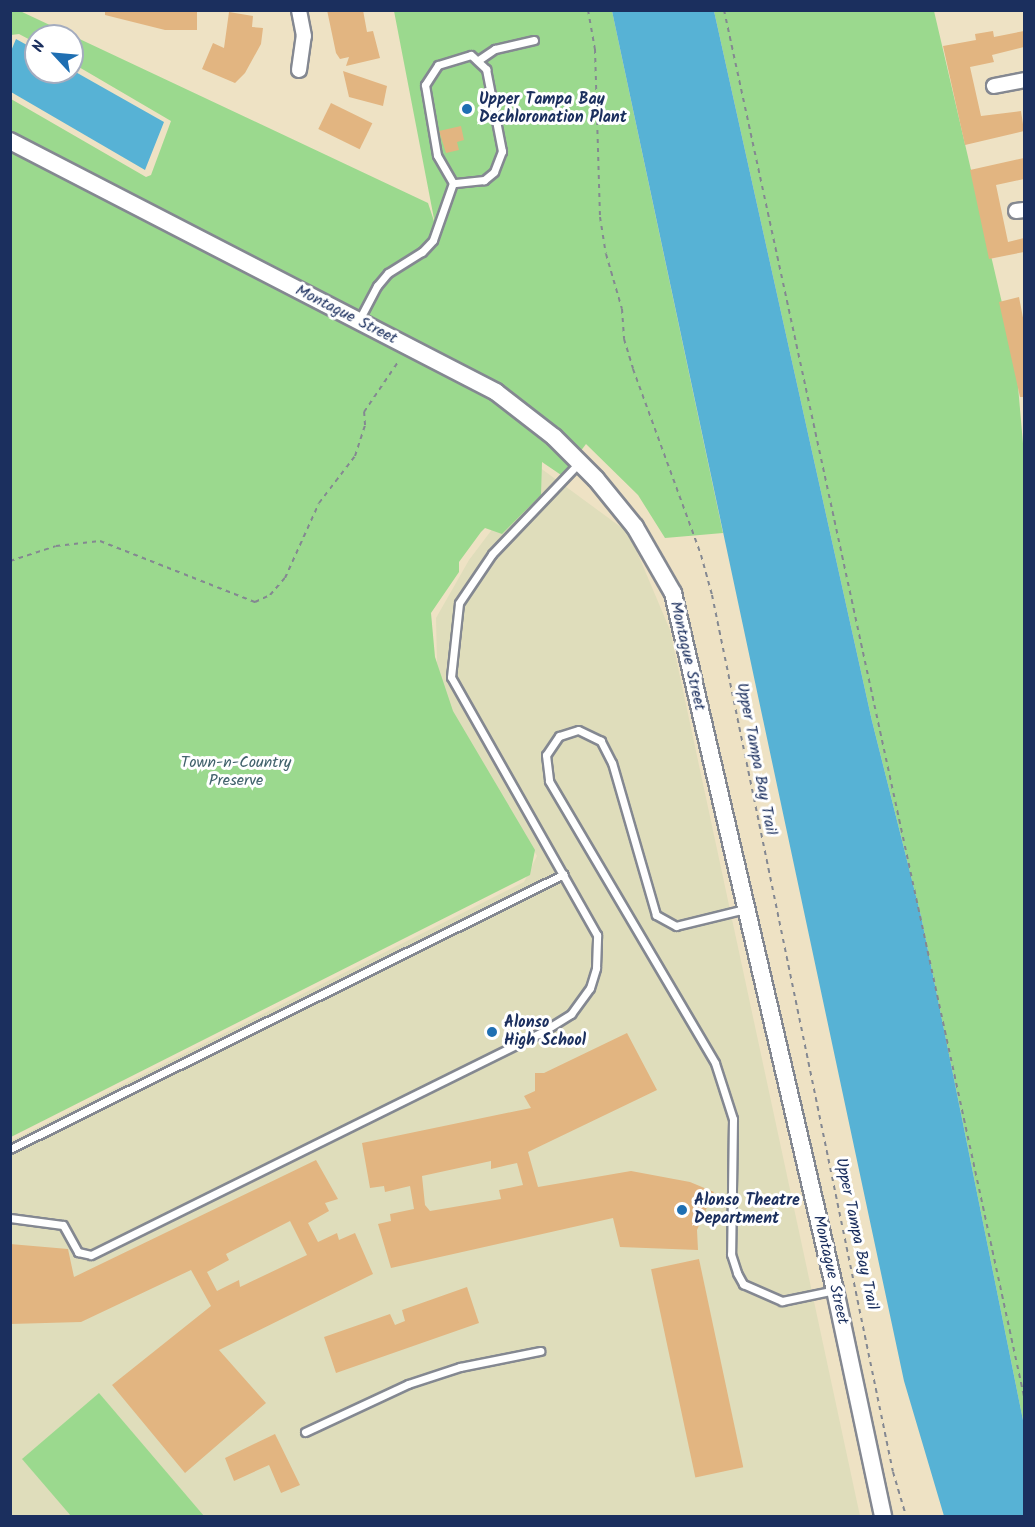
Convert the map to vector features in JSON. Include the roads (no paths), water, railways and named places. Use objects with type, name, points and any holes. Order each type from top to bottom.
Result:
[{"type":"street","points":[[299,10],[304,36],[299,70]]},
{"type":"street","points":[[994,86],[1024,80]]},
{"type":"street","name":"Montague Street","points":[[10,141],[496,392],[580,462],[635,527],[672,593],[835,1290],[883,1516]]},
{"type":"lane","points":[[480,59],[495,49],[534,40]]},
{"type":"lane","points":[[358,322],[382,280],[422,252],[433,240],[453,183],[437,156],[426,85],[429,74],[438,65],[471,54],[480,59],[486,69],[502,151],[494,172],[484,180],[453,183]]},
{"type":"lane","points":[[10,1218],[63,1225],[78,1252],[91,1255],[539,1034],[571,1014],[590,988],[596,968],[597,935],[564,873],[451,677],[459,603],[492,554],[580,462]]},
{"type":"lane","points":[[745,909],[676,926],[656,915],[612,763],[601,741],[578,730],[559,736],[546,755],[549,781],[657,960],[715,1064],[722,1083],[733,1119],[730,1254],[737,1273],[743,1284],[782,1301],[835,1290]]},
{"type":"lane","points":[[10,1149],[564,873]]},
{"type":"lane","points":[[305,1432],[408,1384],[460,1367],[540,1351]]},
{"type":"water","points":[[612,11],[714,11],[872,721],[921,916],[1024,1425],[1024,1516],[944,1516],[904,1381]]},
{"type":"water","points":[[16,39],[24,43],[24,84],[84,84],[84,77],[164,122],[145,170],[11,92],[11,51]]},
{"type":"place","name":"Upper Tampa Bay Dechloronation Plant","points":[[467,109]]},
{"type":"place","name":"Alonso High School","points":[[492,1032]]},
{"type":"place","name":"Alonso Theatre Department","points":[[682,1210]]},
{"type":"park label","name":"Town-n-Country Preserve","points":[[236,772]]}]
